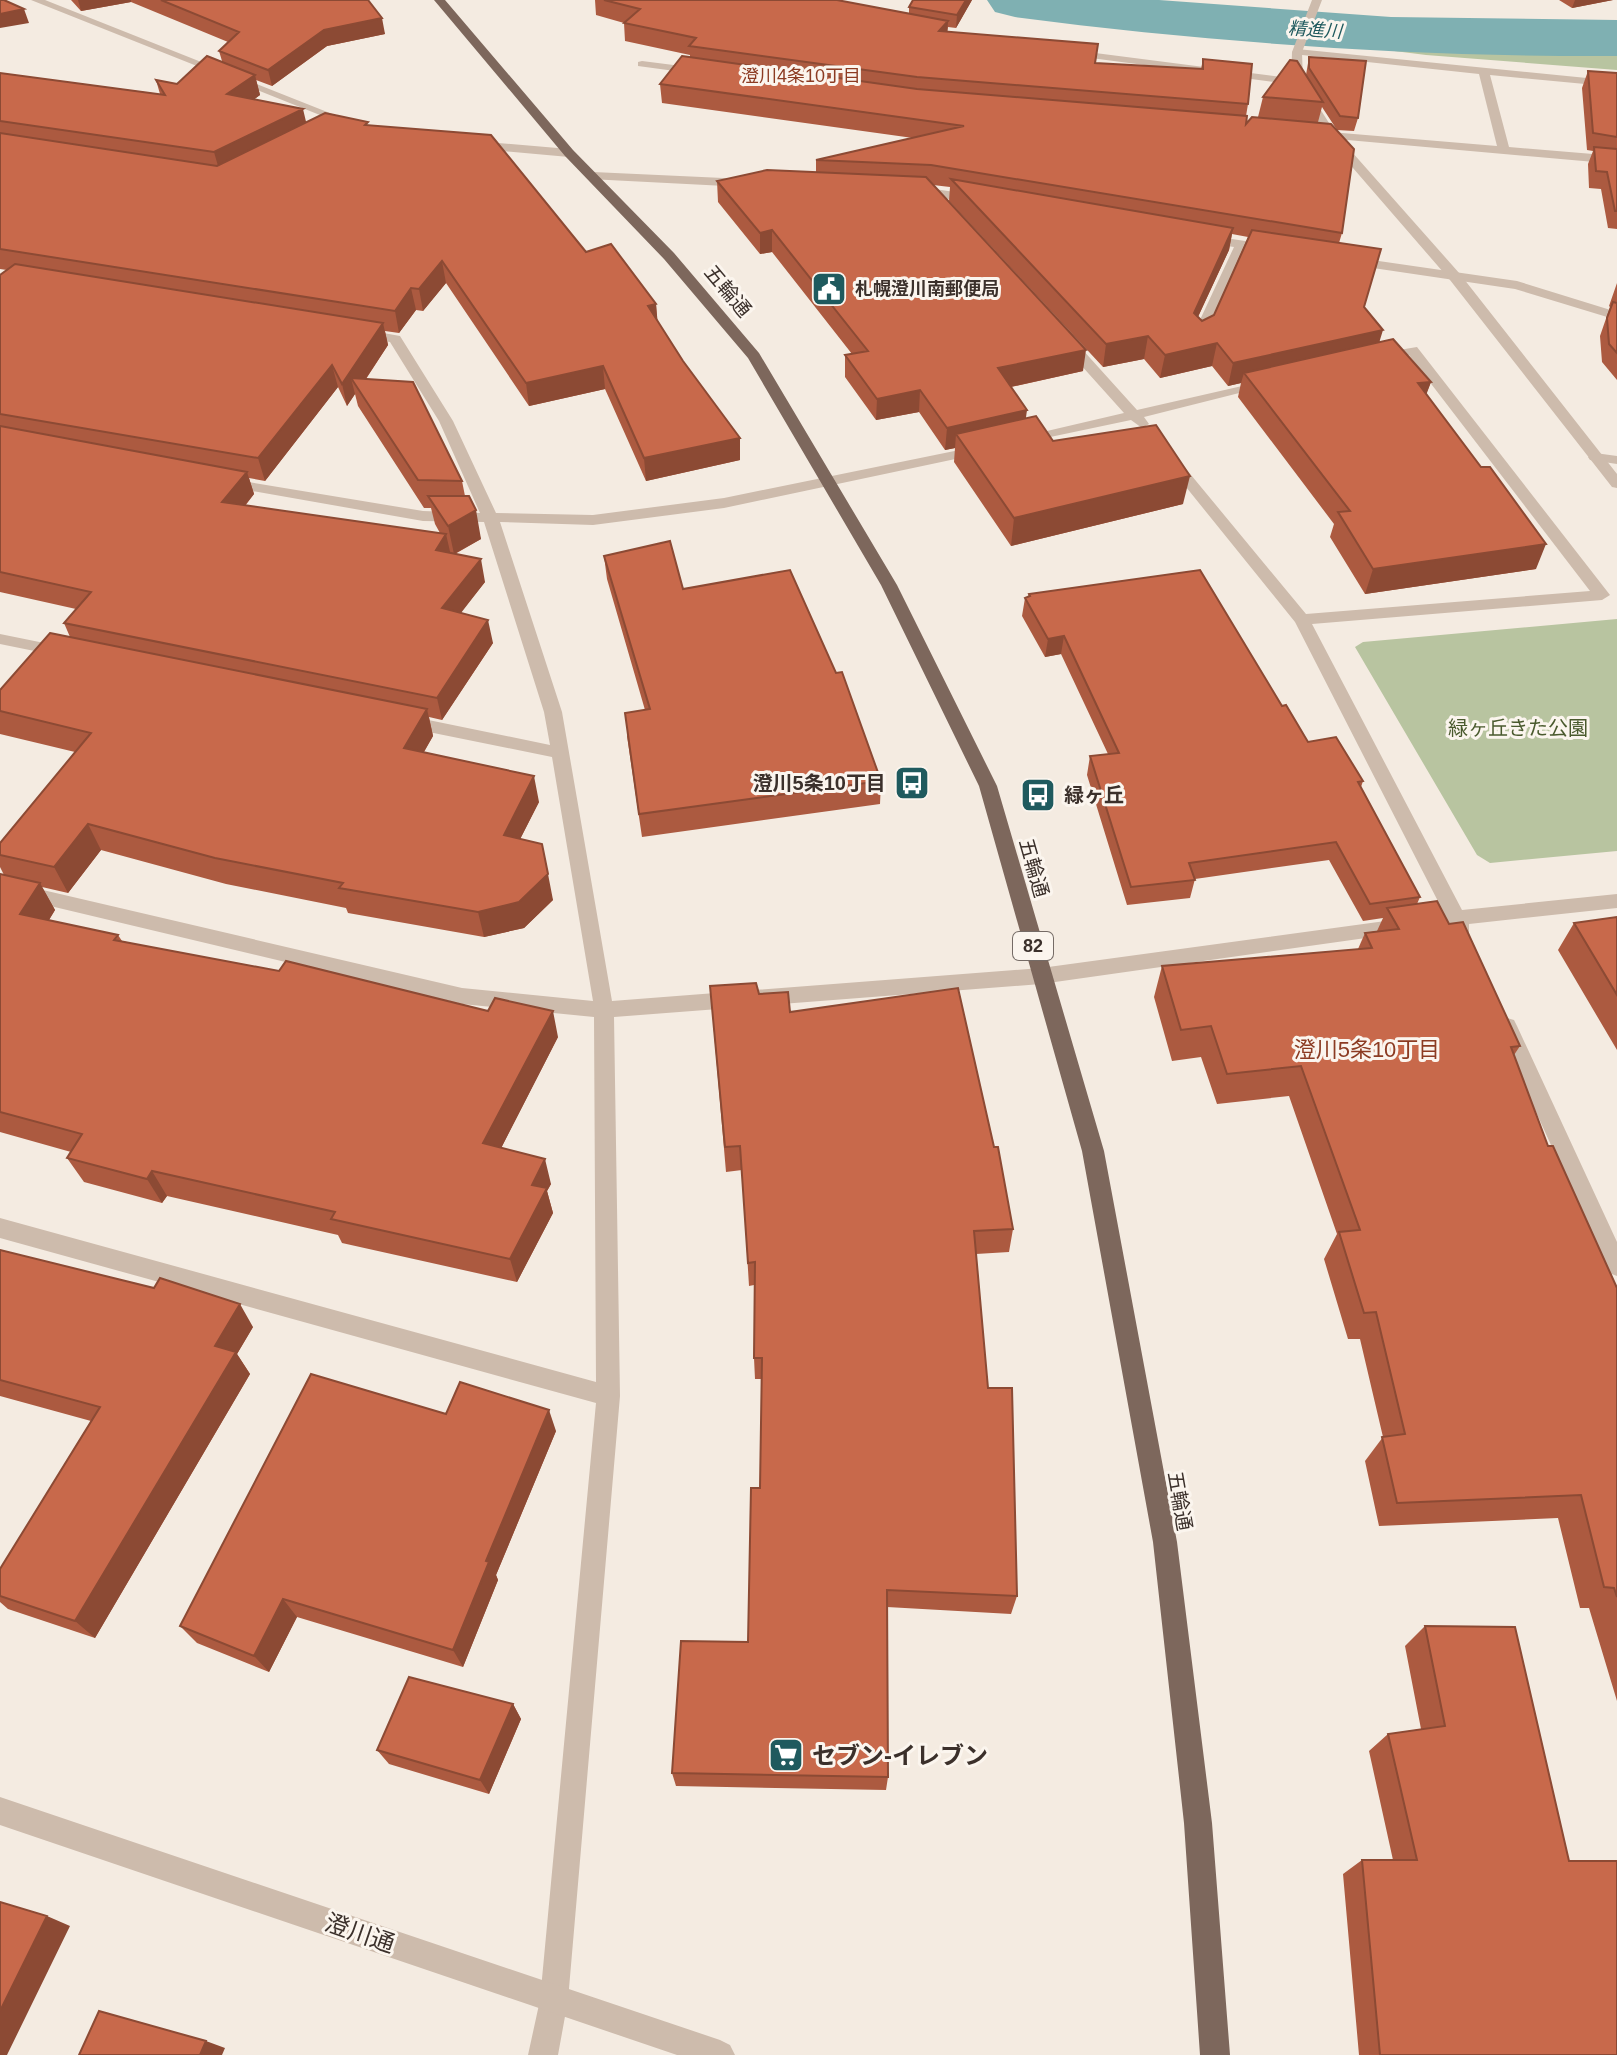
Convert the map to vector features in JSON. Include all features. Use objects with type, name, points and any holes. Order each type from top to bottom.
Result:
[{"type":"main road","name":"五輪通","points":[[440,2],[569,153],[669,256],[754,356],[832,483],[889,585],[988,786],[1093,1151],[1165,1542],[1198,1823],[1215,2055]]},
{"type":"street","points":[[36,0],[357,126]]},
{"type":"street","points":[[1315,5],[1299,47],[1297,82],[1331,136],[1455,277],[1617,484]]},
{"type":"street","points":[[1299,47],[1484,72],[1617,84]]},
{"type":"street","points":[[1052,50],[1297,82]]},
{"type":"street","points":[[642,64],[718,74]]},
{"type":"street","points":[[1484,72],[1503,148]]},
{"type":"street","points":[[330,127],[344,120]]},
{"type":"street","points":[[1301,133],[1617,160]]},
{"type":"street","points":[[462,144],[569,153]]},
{"type":"street","points":[[593,176],[753,183]]},
{"type":"street","points":[[897,189],[991,201]]},
{"type":"street","points":[[929,191],[949,213]]},
{"type":"street","points":[[1194,237],[1287,252]]},
{"type":"street","points":[[1199,337],[1241,245]]},
{"type":"street","points":[[1333,258],[1517,285],[1617,316]]},
{"type":"street","points":[[1053,326],[1136,416],[1302,620],[1471,947]]},
{"type":"street","points":[[348,331],[395,339],[446,421],[491,519],[553,712],[604,1010],[608,1396],[554,2000],[543,2055]]},
{"type":"street","points":[[1302,620],[1602,595],[1412,350],[1366,361]]},
{"type":"street","points":[[200,478],[423,516],[593,520],[724,503],[832,483],[1274,383]]},
{"type":"street","points":[[1595,457],[1617,460]]},
{"type":"street","points":[[0,639],[78,655]]},
{"type":"street","points":[[390,718],[561,753]]},
{"type":"street","points":[[0,887],[462,996],[604,1010],[1041,976],[1457,918],[1617,901]]},
{"type":"street","points":[[1497,1005],[1617,1266]]},
{"type":"street","points":[[0,1228],[608,1396]]},
{"type":"street","name":"澄川通","points":[[0,1811],[720,2055]]},
{"type":"green space","points":[[1334,37],[1617,48],[1617,70],[1426,55],[1331,43]]},
{"type":"green space","name":"緑ヶ丘きた公園","points":[[1617,619],[1617,851],[1490,863],[1477,855],[1355,647],[1363,642]]},
{"type":"building","points":[[0,0],[4,0],[24,9],[0,14]]},
{"type":"building","points":[[161,0],[368,0],[382,18],[324,30],[268,70],[219,51],[239,32]]},
{"type":"building","points":[[604,0],[837,0],[948,21],[939,31],[1098,44],[1095,63],[1203,69],[1203,59],[1252,64],[1248,104],[917,77],[689,46],[696,38],[624,23],[640,9]]},
{"type":"building","points":[[913,0],[966,0],[957,15],[909,7]]},
{"type":"building","points":[[207,56],[255,75],[227,94],[303,109],[214,152],[0,121],[0,73],[165,95],[156,80],[177,84]]},
{"type":"building","points":[[682,56],[917,89],[1247,116],[1246,124],[1252,117],[1331,124],[1354,149],[1342,233],[931,165],[816,160],[964,126],[660,84]]},
{"type":"building","points":[[1309,57],[1366,61],[1358,118],[1340,116],[1309,68]]},
{"type":"building","points":[[1290,60],[1297,61],[1323,102],[1263,97]]},
{"type":"building","points":[[1588,71],[1617,73],[1617,137],[1593,133]]},
{"type":"building","points":[[325,113],[368,122],[365,125],[491,135],[586,252],[611,244],[656,304],[648,306],[683,361],[740,438],[644,458],[603,366],[526,383],[442,261],[419,289],[411,288],[395,311],[0,249],[0,133],[217,166]]},
{"type":"building","points":[[1594,147],[1617,149],[1617,211],[1607,172],[1596,171]]},
{"type":"building","points":[[767,170],[926,177],[1086,350],[998,368],[1027,410],[947,428],[920,390],[877,399],[845,355],[868,351],[772,230],[760,233],[717,181]]},
{"type":"building","points":[[951,179],[1233,228],[1194,313],[1202,321],[1214,315],[1252,230],[1381,249],[1364,307],[1383,330],[1233,363],[1217,343],[1165,355],[1148,336],[1106,344]]},
{"type":"building","points":[[15,264],[383,323],[342,384],[332,365],[258,458],[0,414],[0,275]]},
{"type":"building","points":[[1613,302],[1617,303],[1617,353],[1609,344],[1607,318]]},
{"type":"building","points":[[1393,339],[1431,382],[1418,383],[1481,467],[1490,467],[1546,544],[1373,569],[1338,512],[1350,511],[1244,373]]},
{"type":"building","points":[[351,378],[413,382],[462,481],[418,480]]},
{"type":"building","points":[[1036,416],[1053,441],[1156,425],[1190,476],[1014,518],[956,434]]},
{"type":"building","points":[[0,426],[247,472],[222,502],[446,534],[436,550],[481,559],[442,608],[488,620],[437,698],[64,623],[91,592],[0,572]]},
{"type":"building","points":[[428,496],[469,496],[476,510],[448,526]]},
{"type":"building","points":[[670,541],[683,589],[790,570],[836,673],[842,672],[881,781],[639,814],[625,713],[650,709],[604,556]]},
{"type":"building","points":[[1200,570],[1282,706],[1286,705],[1308,742],[1336,737],[1363,781],[1358,782],[1420,897],[1370,904],[1336,842],[1189,863],[1195,880],[1131,887],[1090,756],[1119,753],[1064,636],[1048,639],[1025,598],[1029,594]]},
{"type":"building","points":[[50,633],[427,709],[404,748],[534,776],[504,835],[542,844],[548,874],[519,902],[478,912],[339,888],[343,883],[215,858],[88,824],[54,867],[0,855],[0,843],[91,733],[0,711],[0,690]]},
{"type":"building","points":[[0,874],[40,883],[20,914],[118,935],[114,940],[279,971],[286,961],[488,1011],[495,998],[553,1011],[483,1143],[545,1159],[532,1185],[547,1188],[510,1259],[331,1219],[335,1212],[152,1171],[147,1179],[67,1158],[82,1134],[0,1112]]},
{"type":"building","points":[[1437,901],[1449,924],[1463,922],[1520,1046],[1511,1047],[1548,1146],[1553,1146],[1617,1288],[1617,1597],[1614,1588],[1604,1587],[1581,1495],[1397,1503],[1382,1437],[1405,1434],[1376,1312],[1364,1313],[1339,1232],[1360,1230],[1301,1066],[1227,1074],[1211,1026],[1181,1030],[1162,966],[1372,948],[1365,933],[1399,929],[1387,908]]},
{"type":"building","points":[[1617,917],[1617,995],[1574,923]]},
{"type":"building","points":[[756,983],[759,994],[788,992],[790,1012],[958,988],[994,1147],[998,1147],[1013,1229],[974,1231],[988,1388],[1012,1388],[1017,1596],[887,1590],[888,1777],[672,1773],[681,1641],[748,1642],[751,1488],[760,1488],[762,1358],[754,1358],[755,1262],[748,1263],[740,1146],[725,1147],[710,986]]},
{"type":"building","points":[[0,1250],[154,1288],[160,1278],[240,1304],[215,1346],[236,1352],[75,1621],[0,1596],[0,1569],[100,1407],[0,1380]]},
{"type":"building","points":[[311,1374],[446,1414],[460,1382],[549,1410],[486,1561],[489,1562],[453,1650],[283,1599],[254,1656],[180,1626]]},
{"type":"building","points":[[1425,1626],[1515,1627],[1569,1861],[1617,1861],[1617,2055],[1380,2055],[1362,1860],[1417,1860],[1388,1734],[1445,1726]]},
{"type":"building","points":[[409,1677],[513,1704],[480,1780],[377,1750]]},
{"type":"building","points":[[0,1902],[47,1916],[0,2011]]},
{"type":"building","points":[[99,2011],[206,2041],[200,2055],[79,2055]]},
{"type":"waterway","name":"精進川","points":[[1015,0],[1165,18],[1315,31],[1466,38],[1617,38]]},
{"type":"place","name":"札幌澄川南郵便局","points":[[829,289]]},
{"type":"place","name":"澄川5条10丁目","points":[[912,783]]},
{"type":"place","name":"緑ヶ丘","points":[[1038,795]]},
{"type":"place","name":"セブン-イレブン","points":[[786,1755]]},
{"type":"district","name":"澄川4条10丁目","points":[[801,76]]},
{"type":"district","name":"澄川5条10丁目","points":[[1367,1049]]}]
